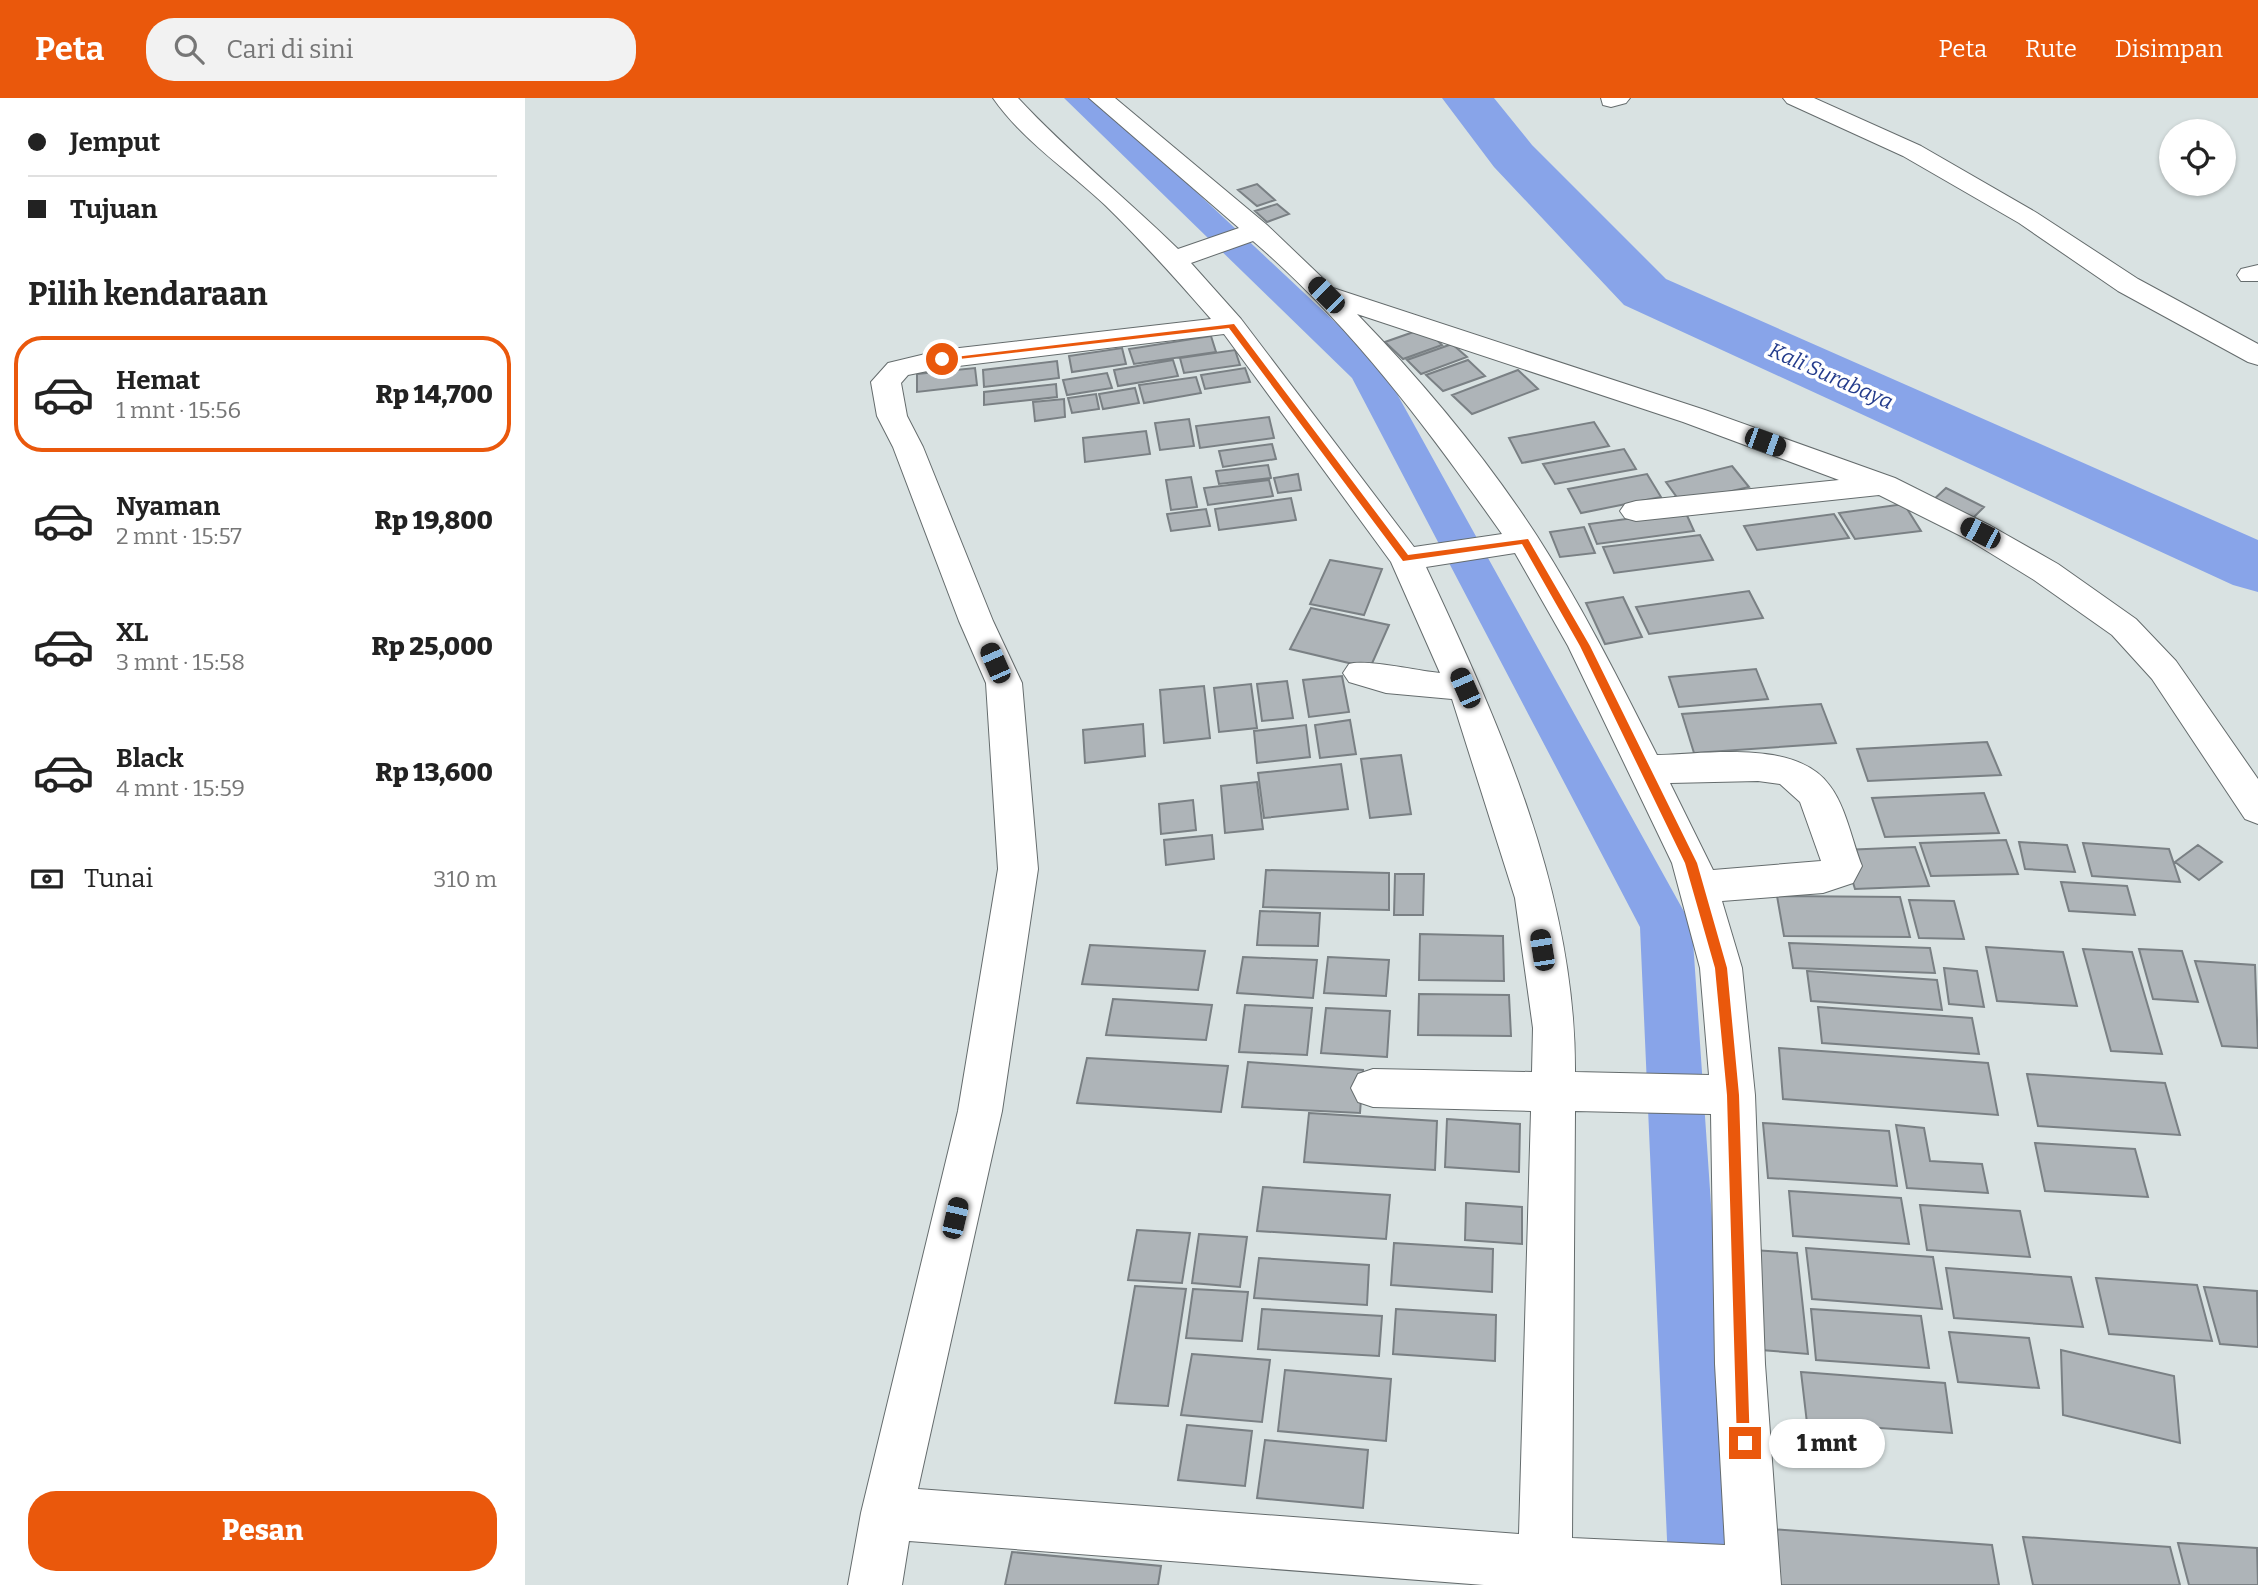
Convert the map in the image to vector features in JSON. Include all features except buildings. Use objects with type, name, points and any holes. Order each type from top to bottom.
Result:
[{"type":"street","points":[[1005,98],[1036,132],[1182,257],[1231,325],[1418,557],[1535,898],[1554,1028],[1567,1090],[1560,1570]]},
{"type":"street","points":[[887,1513],[1560,1570],[1740,1577],[1740,1364],[1720,1095],[1721,968],[1691,863],[1585,646],[1398,372],[1326,295],[1250,233],[1101,98]]},
{"type":"street","points":[[1795,98],[1912,151],[2028,218],[2128,285],[2258,356]]},
{"type":"street","points":[[1182,257],[1250,233]]},
{"type":"street","points":[[1326,295],[1694,416],[1884,485],[1980,533],[2046,572],[2124,627],[2164,670],[2258,809]]},
{"type":"street","points":[[2215,333],[2258,323]]},
{"type":"street","points":[[875,1585],[887,1513],[980,1111],[1018,869],[1004,683],[976,621],[908,447],[894,425],[886,382],[898,369],[929,361],[1231,325]]},
{"type":"street","points":[[1636,511],[1884,485]]},
{"type":"street","points":[[1418,557],[1514,542]]},
{"type":"street","points":[[1360,673],[1386,680],[1465,688]]},
{"type":"street","points":[[1646,769],[1758,768],[1790,772],[1816,794],[1842,866],[1839,872],[1823,877],[1698,887]]},
{"type":"street","points":[[1373,1088],[1720,1095]]},
{"type":"waterway","points":[[1079,98],[1368,373],[1666,926],[1703,1585]]},
{"type":"waterway","name":"Kali Surabaya","points":[[1467,98],[1513,156],[1645,292],[2258,568]]},
{"type":"route","points":[[942,359],[1231,325],[1406,559],[1524,541],[1585,646],[1691,863],[1721,968],[1733,1095],[1740,1364],[1745,1443]]}]
